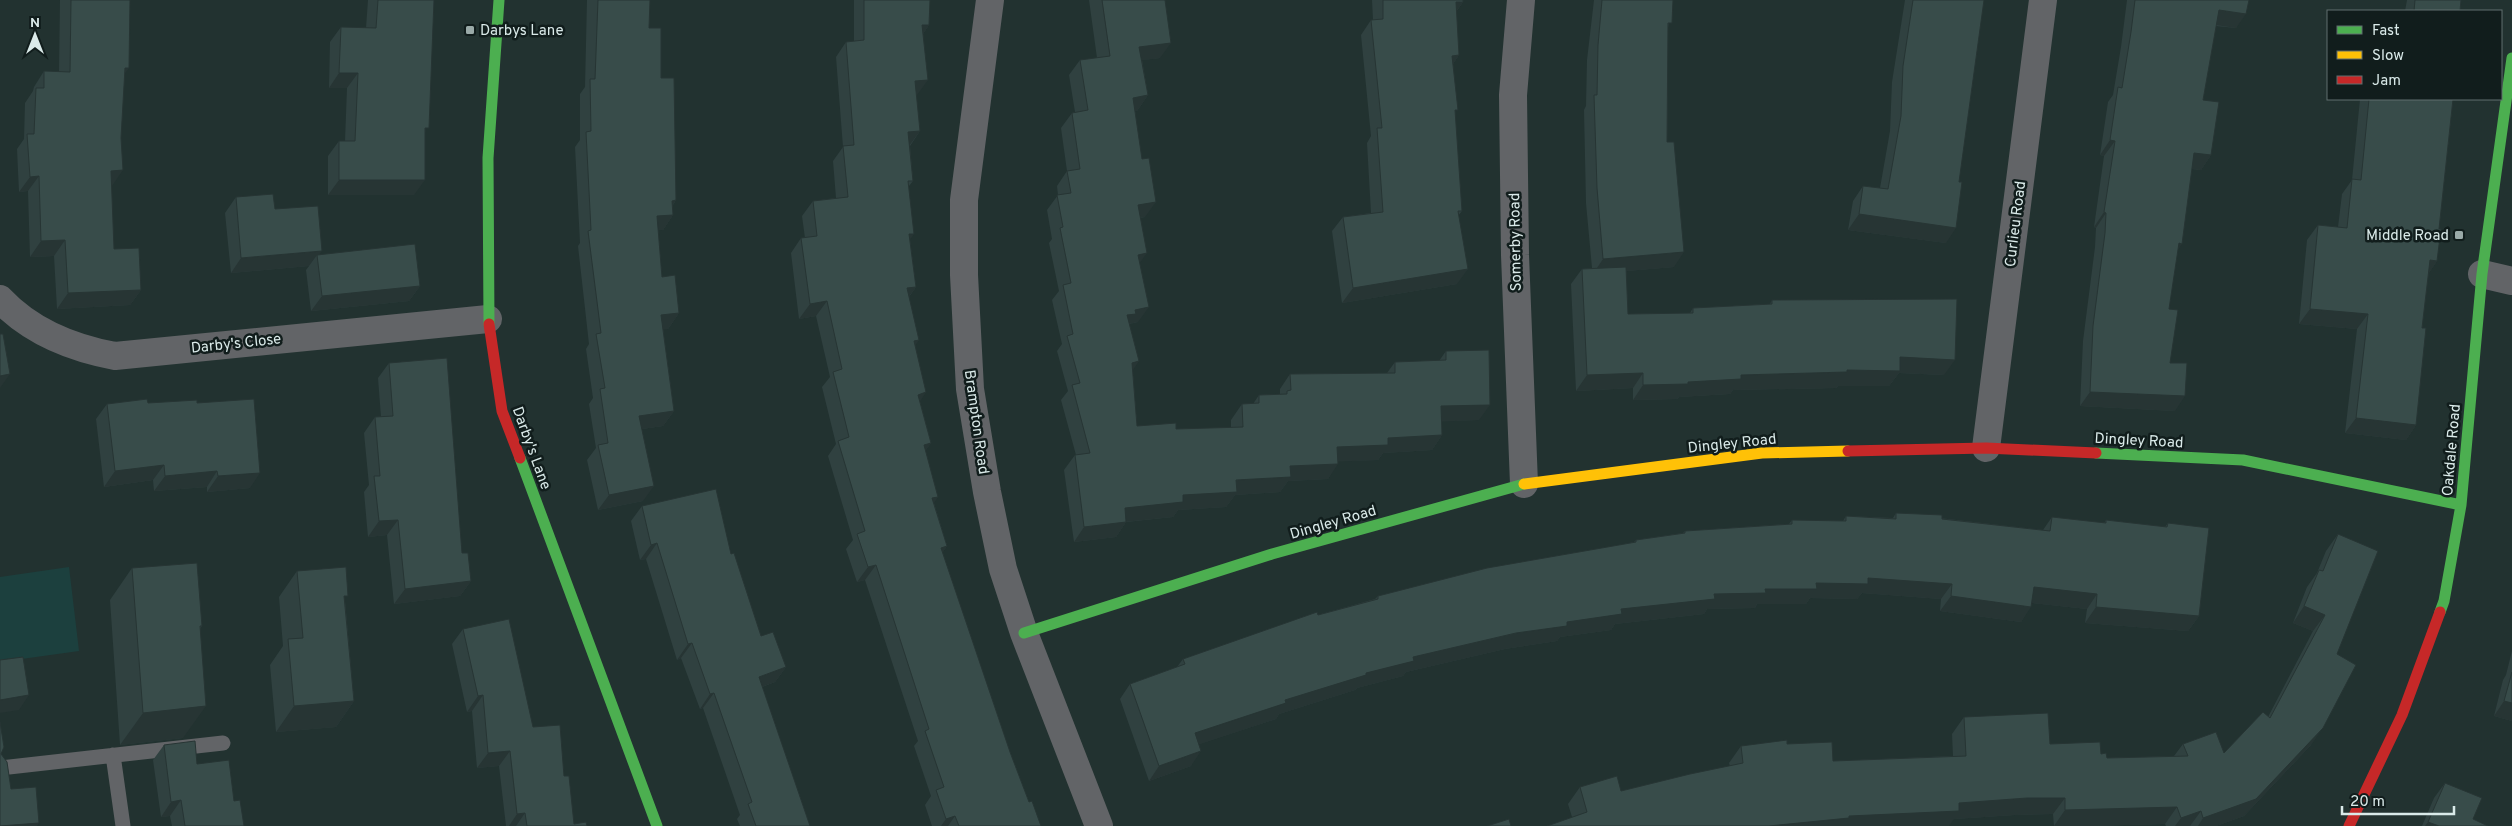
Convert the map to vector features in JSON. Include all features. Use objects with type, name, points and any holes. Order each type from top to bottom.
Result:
[{"type":"street","name":"Darby's Lane","points":[[499,0],[488,158],[488,319],[502,411],[657,826]]},
{"type":"street","name":"Brampton Road","points":[[990,0],[964,200],[964,284],[970,389],[987,492],[1003,569],[1024,633],[1099,826]]},
{"type":"street","name":"Somerby Road","points":[[1521,0],[1513,95],[1515,255],[1524,484]]},
{"type":"street","name":"Curlieu Road","points":[[1986,448],[2043,0]]},
{"type":"street","name":"Oakdale Road","points":[[2349,826],[2402,715],[2444,601],[2461,505],[2482,274],[2512,58]]},
{"type":"street","points":[[2482,274],[2512,281]]},
{"type":"street","name":"Darby's Close","points":[[0,299],[12,312],[47,334],[81,349],[115,356],[488,319]]},
{"type":"street","name":"Dingley Road","points":[[1024,633],[1272,554],[1524,484],[1762,453],[1986,448],[2242,460],[2461,505]]},
{"type":"lane","points":[[0,768],[223,743]]},
{"type":"lane","points":[[113,755],[124,826]]},
{"type":"shaded area","points":[[69,567],[79,651],[0,662],[0,577]]},
{"type":"building","points":[[71,0],[130,0],[129,68],[125,68],[121,138],[123,170],[111,171],[114,249],[139,248],[141,290],[68,293],[65,240],[41,241],[39,176],[30,177],[27,134],[34,134],[36,88],[44,88],[44,71],[70,72]]},
{"type":"building","points":[[378,0],[434,0],[429,128],[425,128],[425,180],[339,180],[339,141],[355,141],[358,73],[339,73],[341,27],[376,28]]},
{"type":"building","points":[[598,0],[650,0],[649,28],[661,28],[661,78],[674,78],[676,200],[672,201],[673,215],[657,216],[662,277],[675,275],[679,313],[661,315],[674,411],[639,416],[654,486],[609,495],[598,445],[608,443],[600,389],[605,388],[596,334],[601,333],[588,231],[591,230],[586,132],[591,131],[590,79],[595,79]]},
{"type":"building","points":[[864,0],[930,0],[929,25],[922,25],[928,80],[915,81],[920,131],[908,132],[913,181],[908,181],[914,234],[909,234],[916,287],[907,288],[919,340],[914,341],[926,392],[918,395],[931,443],[924,445],[938,497],[932,498],[947,546],[941,548],[1010,752],[1029,802],[1032,801],[1041,826],[959,826],[955,816],[946,819],[936,790],[944,787],[925,731],[929,729],[876,565],[868,567],[857,534],[865,531],[838,441],[849,437],[833,372],[842,369],[827,301],[810,304],[801,238],[817,236],[813,201],[848,197],[843,146],[854,145],[846,42],[864,40]]},
{"type":"building","points":[[1102,0],[1165,0],[1171,43],[1139,47],[1148,95],[1133,98],[1142,159],[1149,158],[1156,202],[1138,205],[1147,253],[1138,255],[1149,307],[1135,310],[1136,314],[1127,315],[1139,361],[1132,363],[1137,426],[1176,423],[1176,429],[1243,427],[1242,404],[1259,403],[1259,395],[1287,394],[1287,391],[1291,390],[1290,374],[1395,373],[1395,362],[1446,360],[1446,351],[1489,350],[1490,405],[1441,406],[1442,435],[1388,438],[1388,445],[1337,447],[1338,464],[1290,466],[1291,477],[1236,480],[1237,492],[1183,495],[1183,502],[1125,508],[1126,522],[1084,527],[1075,455],[1090,453],[1072,385],[1080,383],[1067,336],[1073,334],[1063,285],[1071,283],[1060,228],[1063,227],[1057,195],[1071,193],[1067,171],[1080,169],[1072,113],[1088,110],[1080,60],[1110,56]]},
{"type":"building","points":[[1383,0],[1463,0],[1463,2],[1456,2],[1459,55],[1452,56],[1458,110],[1455,110],[1462,211],[1458,211],[1468,269],[1353,288],[1343,217],[1383,212],[1377,128],[1382,128],[1371,20],[1383,19]]},
{"type":"building","points":[[1602,0],[1673,0],[1672,23],[1668,23],[1667,142],[1674,142],[1684,252],[1603,259],[1597,188],[1594,95],[1597,95],[1598,45]]},
{"type":"building","points":[[1913,0],[1984,0],[1959,182],[1962,182],[1956,228],[1859,214],[1863,186],[1888,189],[1901,116],[1903,66]]},
{"type":"building","points":[[2135,0],[2249,0],[2246,14],[2219,10],[2203,100],[2219,102],[2211,155],[2194,153],[2182,244],[2179,243],[2169,309],[2178,310],[2170,363],[2187,363],[2185,396],[2090,392],[2093,326],[2105,233],[2106,213],[2104,212],[2115,141],[2110,140],[2118,87],[2122,88]]},
{"type":"building","points":[[2415,0],[2461,0],[2460,10],[2414,10]]},
{"type":"building","points":[[2369,100],[2453,100],[2437,261],[2430,260],[2422,328],[2426,328],[2416,425],[2356,418],[2368,314],[2310,309],[2318,225],[2347,228],[2352,179],[2361,180]]},
{"type":"building","points":[[273,194],[275,209],[318,206],[322,251],[241,258],[236,197]]},
{"type":"building","points":[[415,244],[420,286],[322,296],[317,255]]},
{"type":"building","points":[[1626,267],[1628,314],[1693,313],[1693,308],[1772,304],[1772,300],[1957,299],[1955,360],[1900,357],[1900,371],[1847,370],[1847,372],[1741,375],[1741,379],[1688,382],[1688,384],[1643,385],[1643,373],[1587,375],[1582,269]]},
{"type":"building","points":[[0,334],[3,334],[10,374],[0,376]]},
{"type":"building","points":[[447,358],[462,553],[468,553],[471,581],[405,589],[398,520],[379,521],[374,476],[380,476],[375,417],[393,416],[389,363]]},
{"type":"building","points":[[147,399],[148,403],[197,400],[197,403],[254,399],[260,473],[218,476],[217,471],[165,476],[164,465],[115,471],[107,404]]},
{"type":"building","points":[[716,489],[731,554],[734,553],[761,636],[773,632],[786,667],[759,677],[810,826],[756,826],[748,804],[752,802],[714,693],[710,694],[692,643],[688,644],[657,543],[651,545],[642,506]]},
{"type":"building","points":[[1896,513],[1942,515],[1942,519],[2050,531],[2052,517],[2106,523],[2106,520],[2167,527],[2168,523],[2209,528],[2199,616],[2096,607],[2097,594],[2034,587],[2031,607],[1951,596],[1952,584],[1868,578],[1868,584],[1816,583],[1817,589],[1765,589],[1766,593],[1714,594],[1715,599],[1621,609],[1622,614],[1567,622],[1567,626],[1516,633],[1413,657],[1414,661],[1366,673],[1366,675],[1285,700],[1286,703],[1195,733],[1201,751],[1159,766],[1130,684],[1185,664],[1183,659],[1317,612],[1318,615],[1378,599],[1378,596],[1487,568],[1636,542],[1636,540],[1685,533],[1685,531],[1792,524],[1792,520],[1846,521],[1846,516],[1896,519]]},
{"type":"building","points":[[2338,534],[2378,551],[2337,654],[2356,665],[2323,728],[2256,799],[2203,818],[2201,811],[2181,818],[2177,807],[2065,810],[2065,798],[2027,798],[1959,803],[1959,811],[1849,816],[1849,818],[1769,826],[1547,826],[1587,812],[1580,787],[1617,776],[1621,791],[1743,763],[1741,746],[1787,740],[1787,744],[1832,742],[1833,761],[1966,756],[1964,717],[2048,713],[2050,744],[2100,742],[2101,754],[2106,753],[2107,758],[2188,756],[2183,744],[2216,732],[2224,753],[2263,712],[2270,718],[2325,615],[2304,606],[2319,570],[2323,571]]},
{"type":"building","points":[[197,563],[206,706],[143,713],[132,568]]},
{"type":"building","points":[[346,567],[348,596],[344,596],[354,701],[294,706],[288,639],[303,638],[297,571]]},
{"type":"building","points":[[509,619],[533,727],[560,725],[564,776],[569,776],[574,824],[586,822],[587,826],[527,826],[525,813],[517,814],[510,751],[488,753],[483,695],[478,696],[463,629]]},
{"type":"building","points":[[23,657],[29,695],[0,700],[0,660]]},
{"type":"building","points":[[2512,672],[2512,703],[2504,701]]},
{"type":"building","points":[[0,722],[4,747],[1,754],[7,762],[11,789],[36,787],[39,823],[0,826]]},
{"type":"building","points":[[195,741],[197,764],[229,760],[234,801],[240,800],[244,826],[185,826],[181,800],[171,802],[164,745]]},
{"type":"building","points":[[2445,783],[2482,798],[2473,819],[2488,826],[2439,826],[2428,822]]},
{"type":"building","points":[[1509,819],[1511,826],[1487,826]]},
{"type":"traffic: fast","points":[[489,324],[488,158],[499,0]]},
{"type":"traffic: fast","points":[[2440,612],[2444,601],[2461,505],[2482,274],[2512,58]]},
{"type":"traffic: fast","points":[[2096,453],[2243,460],[2461,505]]},
{"type":"traffic: fast","points":[[520,458],[657,826]]},
{"type":"traffic: fast","points":[[1024,633],[1272,554],[1524,484]]},
{"type":"traffic: slow","points":[[1524,484],[1762,453],[1848,451]]},
{"type":"traffic: jam","points":[[489,324],[502,411],[520,458]]},
{"type":"traffic: jam","points":[[1848,451],[1986,448],[2096,453]]},
{"type":"traffic: jam","points":[[2349,826],[2402,715],[2440,612]]},
{"type":"place","name":"Darbys Lane","points":[[470,30]]},
{"type":"place","name":"Middle Road","points":[[2459,235]]}]
